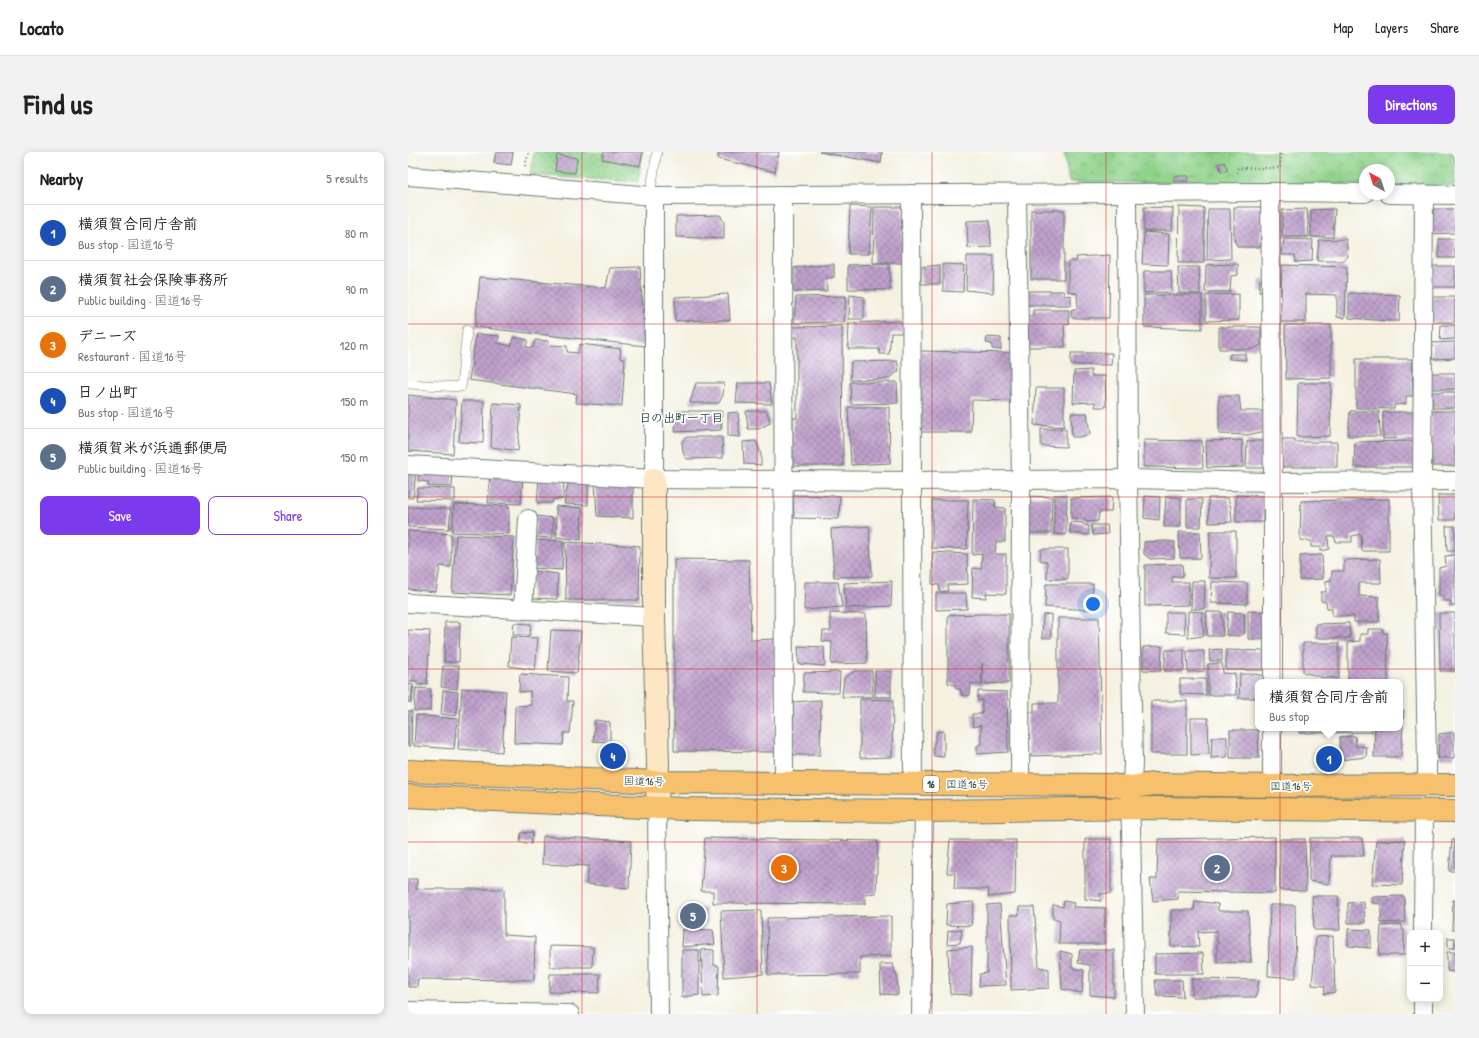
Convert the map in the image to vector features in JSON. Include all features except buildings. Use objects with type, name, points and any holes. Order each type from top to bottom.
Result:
[{"type":"highway","name":"国道16号","points":[[408,771],[658,782],[1020,784],[1110,785],[1131,787],[1154,784],[1272,786],[1455,785]]},
{"type":"highway","name":"国道16号","points":[[408,796],[683,809],[924,811],[1154,808],[1455,811]]},
{"type":"street","points":[[408,176],[652,196],[1270,192],[1359,193]]},
{"type":"street","points":[[1270,192],[1273,482],[1273,679]]},
{"type":"street","points":[[911,194],[913,784]]},
{"type":"street","points":[[1017,194],[1021,480],[1020,784]]},
{"type":"street","points":[[1127,194],[1128,478],[1133,765],[1130,809],[1135,1014]]},
{"type":"street","points":[[1395,194],[1455,195]]},
{"type":"street","points":[[1424,194],[1422,481],[1427,784]]},
{"type":"street","points":[[783,195],[784,783]]},
{"type":"street","points":[[652,196],[654,617],[658,782],[659,1014]]},
{"type":"street","points":[[408,464],[654,479],[912,481],[1128,478],[1273,482],[1455,481]]},
{"type":"street","points":[[523,610],[528,520]]},
{"type":"street","points":[[408,603],[654,617]]},
{"type":"street","points":[[1272,731],[1272,786]]},
{"type":"street","points":[[1423,930],[1424,810]]},
{"type":"street","points":[[921,1014],[924,811]]},
{"type":"street","points":[[1422,1014],[1423,1002]]},
{"type":"street","points":[[408,1011],[434,1013],[570,1014]]},
{"type":"lane","points":[[652,196],[657,152]]},
{"type":"lane","points":[[408,384],[461,387],[467,330]]},
{"type":"path","points":[[1280,168],[1281,152]]},
{"type":"green space","points":[[534,152],[604,152],[602,159],[640,166],[638,182],[530,175]]},
{"type":"green space","points":[[1064,152],[1455,152],[1455,186],[1395,186],[1395,164],[1359,164],[1359,185],[1069,182]]},
{"type":"place","name":"日ノ出町","points":[[613,756]]},
{"type":"place","name":"横須賀合同庁舎前","points":[[1329,759]]},
{"type":"place","name":"デニーズ","points":[[784,868]]},
{"type":"place","name":"横須賀社会保険事務所","points":[[1217,868]]},
{"type":"place","name":"横須賀米が浜通郵便局","points":[[693,916]]},
{"type":"district","name":"日の出町一丁目","points":[[681,418]]}]
